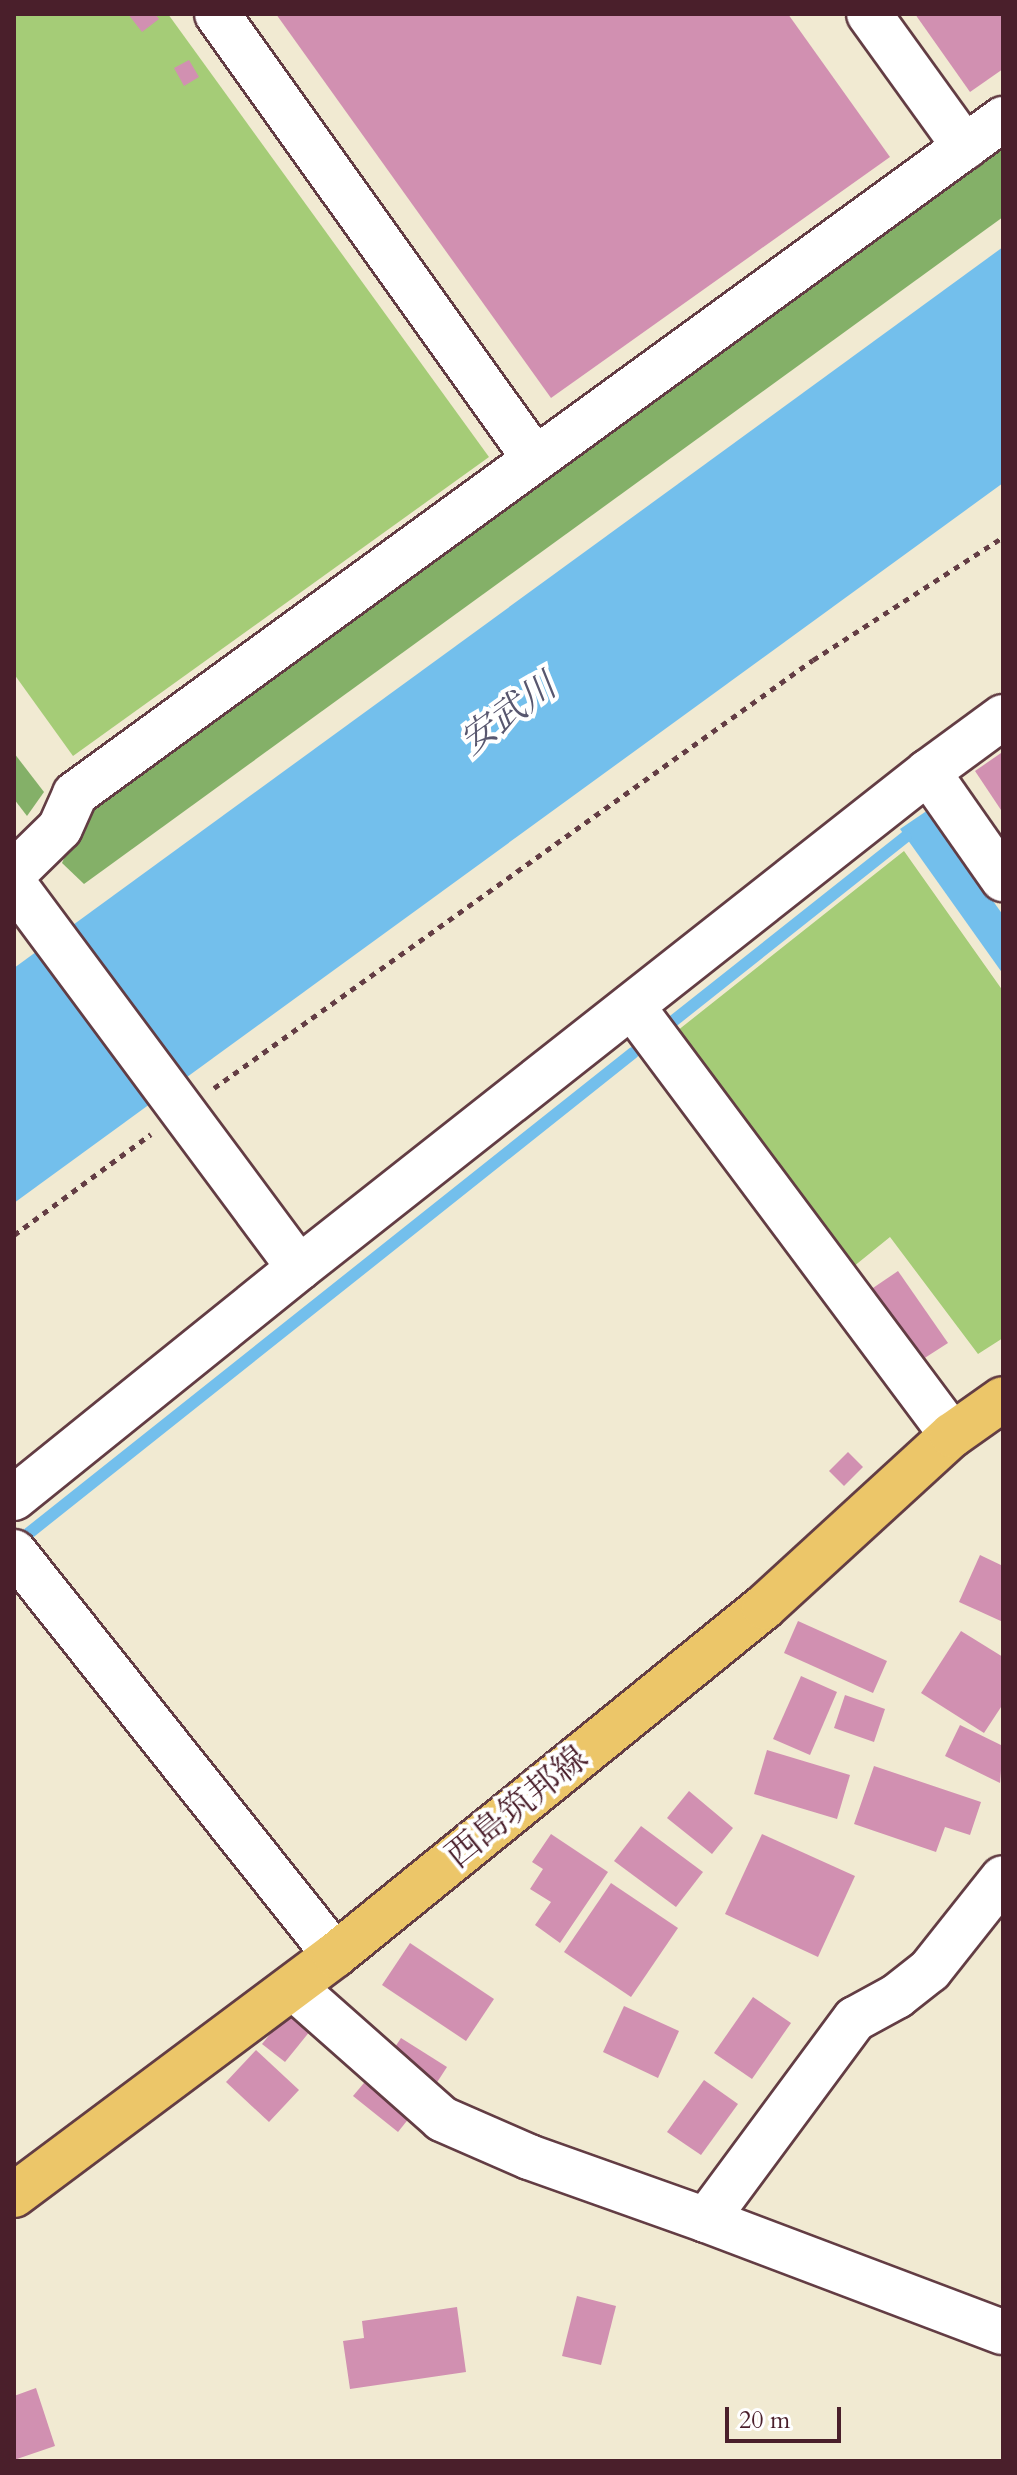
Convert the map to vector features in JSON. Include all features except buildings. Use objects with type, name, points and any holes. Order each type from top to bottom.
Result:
[{"type":"main road","name":"西島筑邦線","points":[[14,2195],[335,1955],[764,1607],[952,1435],[1003,1399]]},
{"type":"street","points":[[217,14],[535,459]]},
{"type":"street","points":[[869,14],[965,147]]},
{"type":"street","points":[[299,1268],[185,1109],[23,900],[75,794],[1003,119]]},
{"type":"street","points":[[14,1498],[299,1268],[928,772],[1003,717]]},
{"type":"street","points":[[928,772],[1003,879]]},
{"type":"street","points":[[632,1006],[952,1435]]},
{"type":"street","points":[[14,1552],[335,1955]]},
{"type":"street","points":[[706,2220],[855,2019],[897,1996],[930,1970],[1003,1878]]},
{"type":"street","points":[[293,1987],[442,2119],[529,2157],[1003,2332]]},
{"type":"path","points":[[14,1235],[813,660],[1003,537]]},
{"type":"green space","points":[[14,14],[168,14],[489,457],[73,756],[14,674]]},
{"type":"green space","points":[[1003,142],[1003,217],[84,884],[62,863],[87,807]]},
{"type":"green space","points":[[14,753],[44,792],[27,816],[14,799]]},
{"type":"green space","points":[[904,851],[1003,991],[1003,1338],[978,1354],[890,1237],[853,1267],[677,1031]]},
{"type":"water","name":"安武川","points":[[1003,247],[1003,483],[14,1203],[14,968]]},
{"type":"water","points":[[928,810],[1003,915],[1003,974],[900,829]]},
{"type":"waterway","points":[[672,1022],[905,837]]},
{"type":"waterway","points":[[24,1537],[633,1053]]}]
